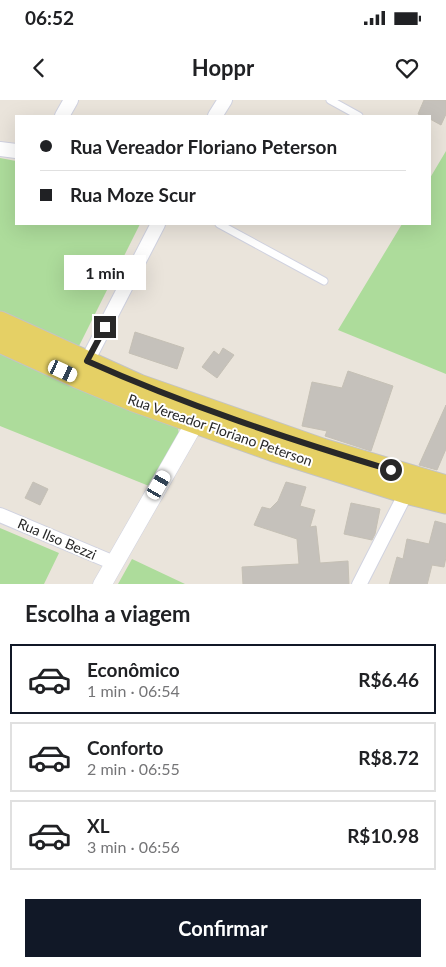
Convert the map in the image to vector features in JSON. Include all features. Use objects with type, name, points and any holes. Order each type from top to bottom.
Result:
[{"type":"main road","name":"Rua Vereador Floriano Peterson","points":[[0,322],[83,370]]},
{"type":"main road","name":"Rua Vereador Floriano Peterson","points":[[0,342],[83,370],[139,385],[274,450],[406,493],[445,488]]},
{"type":"main road","name":"Rua Vereador Floriano Peterson","points":[[199,415],[322,449],[445,488]]},
{"type":"street","points":[[63,115],[71,100]]},
{"type":"street","points":[[216,115],[224,100]]},
{"type":"street","points":[[0,150],[15,151]]},
{"type":"street","points":[[83,370],[157,225]]},
{"type":"street","points":[[102,584],[199,415]]},
{"type":"street","points":[[359,584],[406,493]]},
{"type":"street","name":"Rua Ilso Bezzi","points":[[0,515],[114,563]]},
{"type":"lane","points":[[330,100],[357,115]]},
{"type":"lane","points":[[222,225],[324,281]]},
{"type":"green space","points":[[446,151],[446,374],[338,330],[401,225],[431,225],[431,176]]},
{"type":"green space","points":[[0,158],[15,161],[15,225],[140,225],[78,348],[0,312]]},
{"type":"green space","points":[[0,353],[178,428],[179,434],[149,486],[0,426]]},
{"type":"green space","points":[[0,528],[59,553],[44,584],[0,584]]},
{"type":"green space","points":[[132,559],[185,584],[118,584]]},
{"type":"building","points":[[424,100],[446,100],[446,114],[441,125],[431,120],[431,115],[418,114]]},
{"type":"building","points":[[135,332],[184,348],[177,369],[129,353]]},
{"type":"building","points":[[223,348],[234,355],[217,378],[202,367],[214,351],[219,355]]},
{"type":"building","points":[[348,371],[393,386],[371,451],[325,436],[327,431],[302,426],[312,382],[342,388]]},
{"type":"building","points":[[446,405],[446,449],[437,470],[419,465]]},
{"type":"building","points":[[33,482],[48,489],[40,505],[25,498]]},
{"type":"building","points":[[286,482],[306,487],[300,506],[315,510],[310,527],[316,526],[320,563],[348,561],[349,584],[243,584],[242,567],[299,564],[297,539],[254,525],[262,507],[270,509],[278,501]]},
{"type":"building","points":[[351,503],[380,509],[372,540],[344,534]]},
{"type":"building","points":[[435,521],[446,524],[446,557],[444,567],[432,565],[427,584],[389,584],[397,557],[403,559],[407,539],[429,544]]},
{"type":"route","points":[[105,327],[87,361],[139,385],[203,408],[322,449],[391,470]]}]
